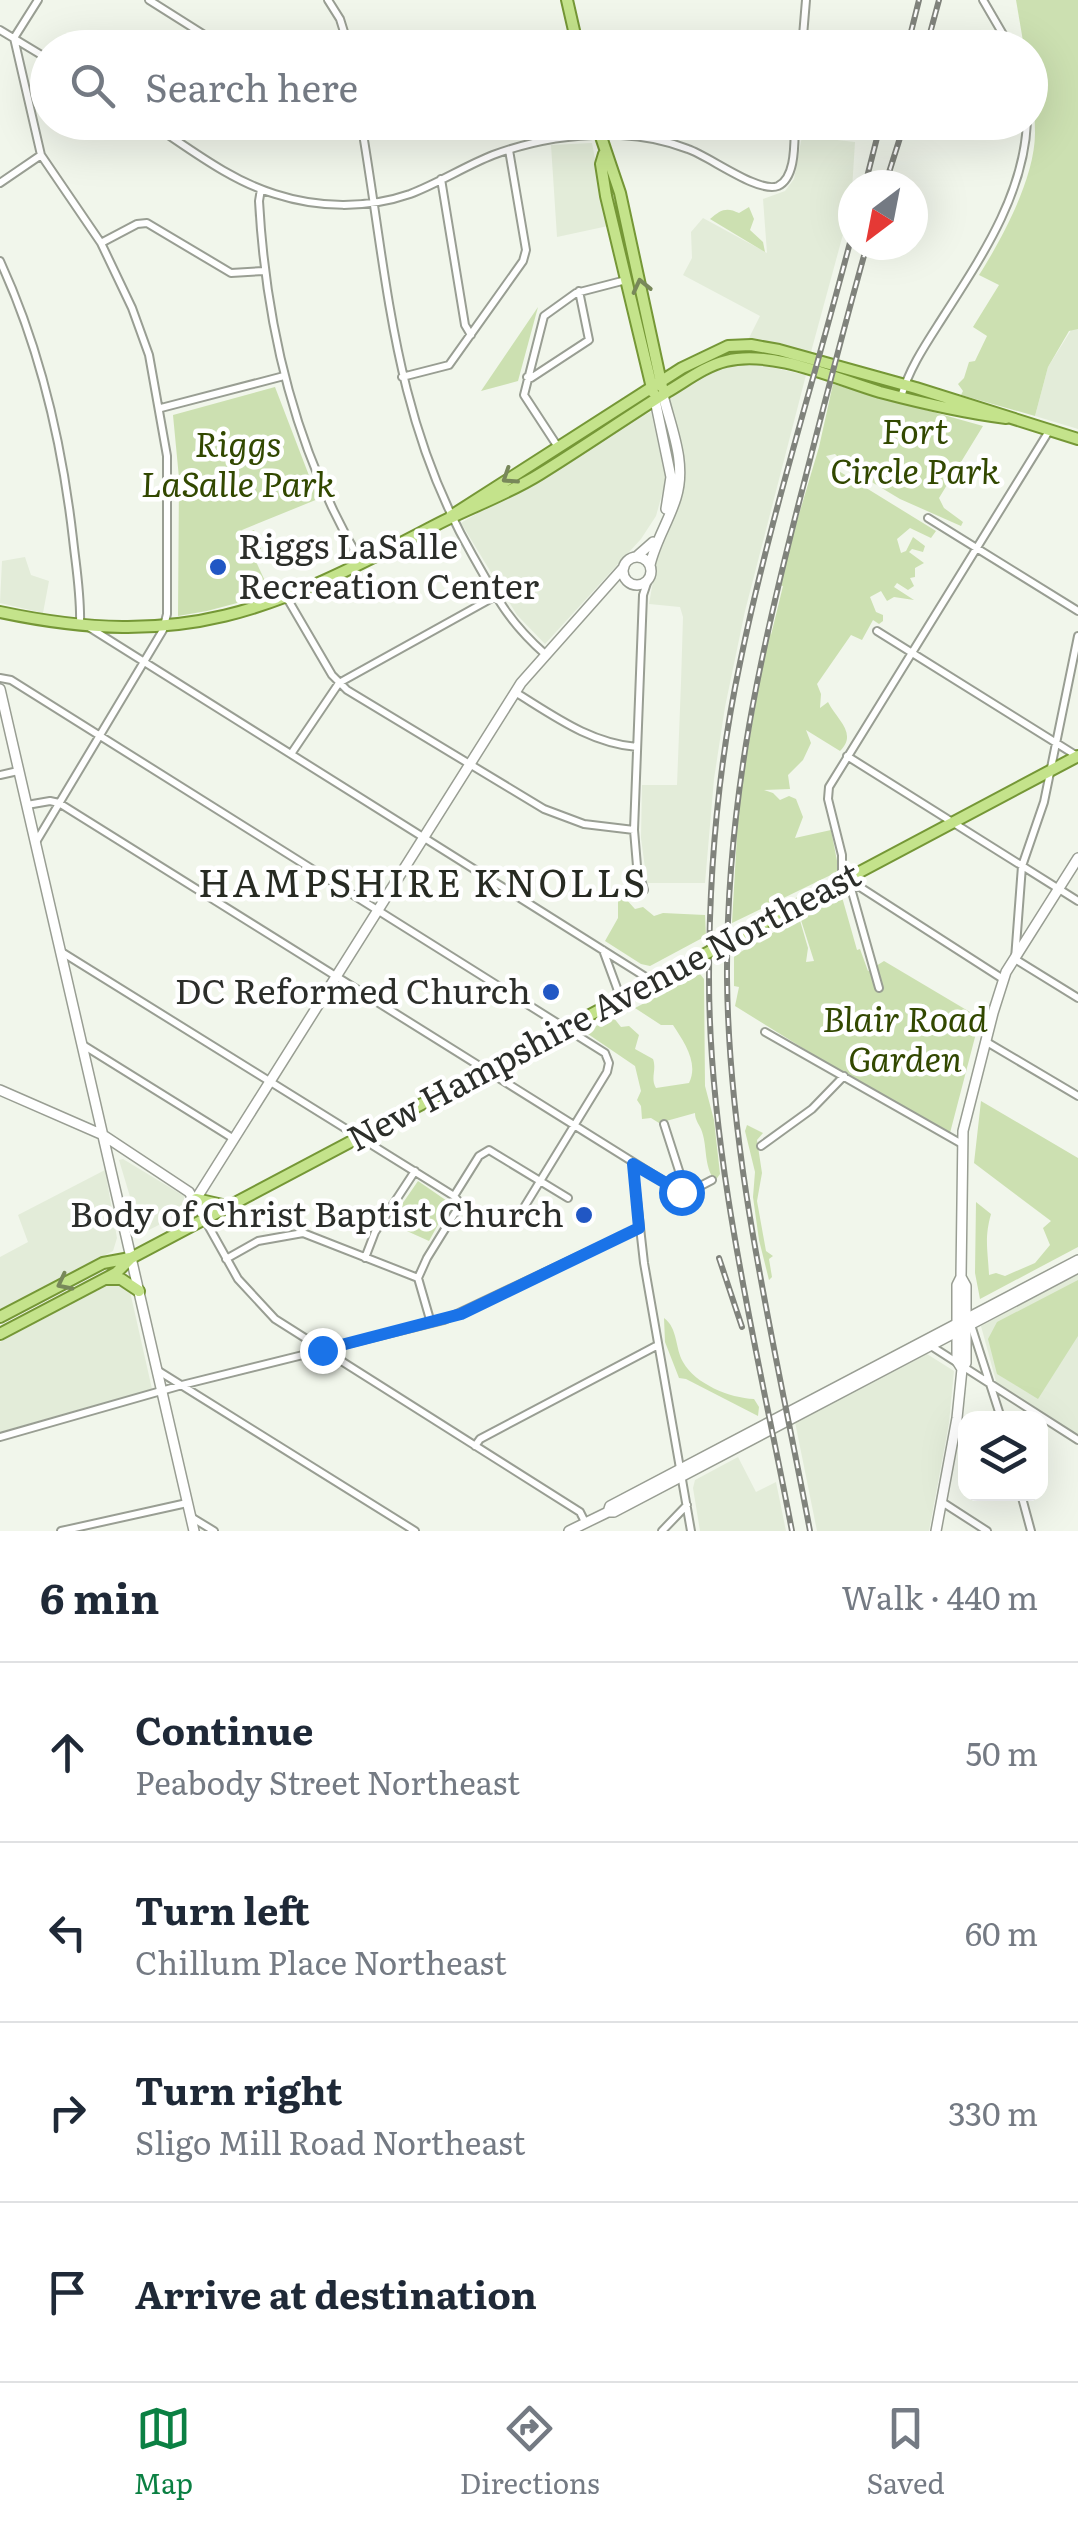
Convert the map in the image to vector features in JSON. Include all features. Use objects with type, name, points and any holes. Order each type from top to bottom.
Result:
[{"type":"main road","points":[[567,0],[574,30]]},
{"type":"main road","points":[[600,140],[606,196],[658,391]]},
{"type":"main road","points":[[604,154],[609,158],[620,193],[658,391]]},
{"type":"main road","points":[[0,612],[84,626],[164,627],[233,616],[287,598],[504,495],[708,354],[745,345],[779,350],[903,391],[974,405],[1078,439]]},
{"type":"main road","points":[[451,517],[558,447],[658,391]]},
{"type":"main road","name":"New Hampshire Avenue Northeast","points":[[114,1266],[1078,756]]},
{"type":"main road","points":[[196,1199],[228,1206]]},
{"type":"main road","points":[[0,1334],[102,1280],[114,1266]]},
{"type":"main road","points":[[0,1317],[74,1277],[114,1266]]},
{"type":"main road","points":[[102,1280],[122,1279],[139,1291]]},
{"type":"street","points":[[30,107],[14,38],[38,0]]},
{"type":"street","points":[[149,0],[196,30]]},
{"type":"street","points":[[328,0],[343,30]]},
{"type":"street","points":[[804,30],[806,0]]},
{"type":"street","points":[[983,0],[1003,30]]},
{"type":"street","points":[[0,30],[30,48]]},
{"type":"street","points":[[36,843],[164,627],[169,488],[161,408],[140,328],[101,244],[41,155],[38,140]]},
{"type":"street","points":[[179,140],[261,189],[320,204],[374,203],[409,194],[509,150],[550,140]]},
{"type":"street","points":[[362,140],[402,377],[420,443],[451,517],[494,597],[515,626],[544,654]]},
{"type":"street","points":[[654,140],[685,148],[761,187],[772,188],[784,182],[792,163],[794,140]]},
{"type":"street","points":[[903,391],[911,369],[993,236],[1021,164],[1024,140]]},
{"type":"street","points":[[402,377],[445,368],[525,258],[509,150]]},
{"type":"street","points":[[0,183],[41,155]]},
{"type":"street","points":[[441,180],[465,325],[471,336]]},
{"type":"street","points":[[261,189],[264,271],[284,376],[318,478],[362,563]]},
{"type":"street","points":[[101,244],[137,224],[147,223],[229,272],[264,271]]},
{"type":"street","points":[[0,262],[34,346],[56,428],[84,626],[653,981]]},
{"type":"street","points":[[558,447],[525,398],[542,318],[579,291],[626,280]]},
{"type":"street","points":[[527,377],[532,378],[589,340],[579,291]]},
{"type":"street","points":[[161,408],[284,376]]},
{"type":"street","points":[[196,1199],[516,692],[544,654],[624,567],[651,546],[671,491],[658,391]]},
{"type":"street","points":[[644,890],[634,830],[643,595],[676,500],[680,475],[676,443],[658,391]]},
{"type":"street","points":[[879,988],[828,795],[832,780],[1049,431]]},
{"type":"street","points":[[928,518],[1078,610]]},
{"type":"street","points":[[636,558],[650,566]]},
{"type":"street","points":[[624,567],[631,583],[643,595]]},
{"type":"street","points":[[614,581],[648,580]]},
{"type":"street","points":[[290,754],[338,683],[494,597]]},
{"type":"street","points":[[287,598],[338,683],[561,816],[596,827],[634,830]]},
{"type":"street","points":[[877,631],[1078,756]]},
{"type":"street","points":[[1015,959],[1022,866],[1041,814],[1078,636]]},
{"type":"street","points":[[0,678],[11,680],[608,1057],[608,1072],[523,1209]]},
{"type":"street","points":[[0,690],[194,1531]]},
{"type":"street","points":[[516,692],[584,734],[611,744],[637,747]]},
{"type":"street","points":[[847,756],[1078,901]]},
{"type":"street","points":[[0,775],[19,770]]},
{"type":"street","points":[[27,805],[50,800],[58,803],[681,1192],[688,1193],[712,1180]]},
{"type":"street","points":[[936,1531],[962,1369],[958,1361],[966,1286],[961,1276],[962,1144],[969,1100],[1003,979],[1078,858]]},
{"type":"street","points":[[848,879],[1003,979]]},
{"type":"street","points":[[602,949],[621,998]]},
{"type":"street","points":[[60,952],[454,1196],[458,1208],[418,1278],[431,1324]]},
{"type":"street","points":[[1015,959],[1078,998]]},
{"type":"street","points":[[765,1032],[962,1144]]},
{"type":"street","points":[[985,1041],[1078,1096]]},
{"type":"street","points":[[82,1044],[235,1140]]},
{"type":"street","points":[[761,1146],[812,1109],[844,1076]]},
{"type":"street","points":[[0,1090],[102,1135],[186,1189],[196,1199],[226,1259],[261,1307],[322,1350],[580,1512],[585,1522]]},
{"type":"street","points":[[664,1124],[682,1180],[681,1192]]},
{"type":"street","points":[[376,1128],[377,1147]]},
{"type":"street","points":[[454,1196],[480,1156],[489,1150],[568,1198]]},
{"type":"street","points":[[633,1164],[639,1228],[691,1531]]},
{"type":"street","points":[[365,1258],[375,1232],[414,1171]]},
{"type":"street","points":[[0,1437],[182,1385],[431,1324],[461,1314],[639,1228]]},
{"type":"street","points":[[226,1259],[258,1241],[303,1234],[418,1278]]},
{"type":"street","points":[[964,1325],[1078,1260]]},
{"type":"street","points":[[681,1472],[1078,1268]]},
{"type":"street","points":[[964,1325],[999,1411]]},
{"type":"street","points":[[927,1344],[1078,1440]]},
{"type":"street","points":[[569,1531],[614,1512],[775,1418],[927,1344]]},
{"type":"street","points":[[474,1446],[480,1439],[658,1345]]},
{"type":"street","points":[[156,1369],[415,1531]]},
{"type":"street","points":[[1024,1501],[1031,1531]]},
{"type":"street","points":[[940,1502],[988,1531]]},
{"type":"street","points":[[65,1531],[187,1503]]},
{"type":"street","points":[[662,1531],[686,1505]]},
{"type":"street","points":[[190,1516],[214,1531]]},
{"type":"shaded area","points":[[801,140],[855,142],[853,170],[838,170],[838,253],[811,352],[749,338],[760,316],[683,275],[692,258],[691,232],[703,218],[767,253],[763,199],[785,191],[794,179]]},
{"type":"shaded area","points":[[592,143],[608,226],[557,237],[551,145]]},
{"type":"shaded area","points":[[1073,327],[1078,329],[1078,429],[1035,416],[1048,367]]},
{"type":"shaded area","points":[[748,362],[806,375],[745,611],[725,707],[705,883],[647,883],[641,838],[642,785],[677,785],[683,617],[680,607],[649,604],[657,558],[676,512],[683,473],[669,397],[720,367]]},
{"type":"shaded area","points":[[651,412],[666,480],[656,516],[641,539],[545,644],[517,615],[461,523],[627,422]]},
{"type":"shaded area","points":[[25,557],[31,575],[49,581],[43,613],[0,603],[2,561]]},
{"type":"shaded area","points":[[119,1160],[184,1196],[184,1212],[149,1230],[140,1230]]},
{"type":"shaded area","points":[[105,1170],[117,1238],[113,1251],[0,1310],[0,1257],[28,1242],[18,1215]]},
{"type":"shaded area","points":[[1078,1273],[1078,1436],[1048,1417],[1048,1411],[1038,1411],[997,1385],[981,1326]]},
{"type":"shaded area","points":[[115,1281],[129,1287],[152,1389],[0,1432],[0,1342]]},
{"type":"shaded area","points":[[927,1354],[954,1371],[949,1423],[929,1531],[817,1531],[795,1422]]},
{"type":"shaded area","points":[[738,1457],[756,1492],[776,1482],[786,1531],[700,1531],[695,1480]]},
{"type":"green space","name":"Fort Circle Park","points":[[1016,0],[1078,0],[1078,329],[1069,331],[1048,367],[1035,416],[961,395],[958,384],[987,336],[973,327],[999,285],[979,275],[1016,207],[1034,140],[1048,140],[1048,30],[1021,30]]},
{"type":"green space","points":[[749,207],[754,219],[750,230],[763,242],[765,252],[710,219],[724,210],[739,213]]},
{"type":"green space","points":[[538,307],[518,381],[481,391]]},
{"type":"green space","points":[[833,384],[983,426],[939,498],[944,508],[963,522],[961,526],[900,499],[850,469],[835,454],[826,456],[837,470],[936,531],[931,538],[910,528],[897,539],[901,553],[913,537],[925,546],[923,552],[909,552],[924,563],[915,568],[915,577],[910,578],[914,586],[908,590],[897,583],[894,587],[914,600],[894,597],[887,601],[881,591],[870,597],[883,621],[879,624],[873,620],[862,640],[851,635],[817,684],[820,708],[828,702],[844,726],[845,744],[840,751],[806,730],[811,743],[803,760],[788,775],[790,789],[764,790],[780,800],[789,796],[796,799],[803,817],[795,838],[831,830],[839,871],[732,923],[739,800],[769,627],[771,635],[783,586],[778,585],[819,447]]},
{"type":"green space","name":"Riggs LaSalle Park","points":[[275,387],[318,499],[242,530],[244,534],[254,530],[261,549],[252,553],[271,594],[178,616],[179,478],[173,415]]},
{"type":"green space","name":"Blair Road Garden","points":[[839,896],[868,971],[884,961],[980,1018],[950,1133],[735,1006],[739,987],[734,986],[734,956],[799,917],[808,948],[806,962],[814,961],[800,917]]},
{"type":"green space","points":[[618,898],[625,898],[635,909],[643,907],[654,916],[705,915],[706,936],[650,966],[641,964],[605,941],[618,918]]},
{"type":"green space","points":[[700,974],[704,979],[705,1086],[714,1120],[720,1174],[715,1181],[695,1113],[659,1123],[651,1118],[642,1119],[635,1066],[585,1032],[613,1017],[621,1027],[629,1026],[639,1035],[635,1049],[653,1059],[656,1088],[689,1083],[691,1060],[673,1025],[661,1025],[635,1008]]},
{"type":"green space","points":[[981,1101],[1078,1158],[1078,1247],[980,1299],[975,1273],[976,1202],[991,1214],[987,1238],[989,1275],[1005,1276],[1035,1263],[1050,1245],[1043,1228],[1051,1221],[974,1163]]},
{"type":"green space","points":[[747,1125],[763,1133],[757,1140],[762,1173],[757,1201],[766,1251],[773,1256],[769,1259],[769,1280],[759,1240],[753,1197],[755,1172]]},
{"type":"green space","points":[[418,1181],[450,1203],[429,1241],[389,1223]]},
{"type":"green space","points":[[1078,1280],[1078,1336],[1038,1399],[997,1374],[988,1339],[997,1322]]},
{"type":"green space","points":[[664,1318],[672,1327],[680,1356],[689,1370],[714,1388],[754,1399],[759,1407],[758,1416],[679,1378],[665,1342]]},
{"type":"railway","points":[[912,30],[919,0]]},
{"type":"railway","points":[[931,30],[939,0]]},
{"type":"railway","points":[[869,170],[876,140]]},
{"type":"railway","points":[[890,170],[899,140]]},
{"type":"railway","points":[[792,1531],[738,1256],[717,1116],[709,978],[711,899],[716,819],[740,663],[779,500],[845,260]]},
{"type":"railway","points":[[810,1531],[745,1187],[730,1048],[728,913],[740,787],[761,664],[863,260]]},
{"type":"railway","points":[[719,1258],[742,1327]]},
{"type":"place","name":"Riggs LaSalle Recreation Center","points":[[218,567]]},
{"type":"place","name":"DC Reformed Church","points":[[551,992]]},
{"type":"place","name":"Body of Christ Baptist Church","points":[[584,1215]]},
{"type":"district","name":"HAMPSHIRE KNOLLS","points":[[423,884]]},
{"type":"route","points":[[322,1350],[461,1314],[639,1228],[633,1164],[681,1192]]}]
